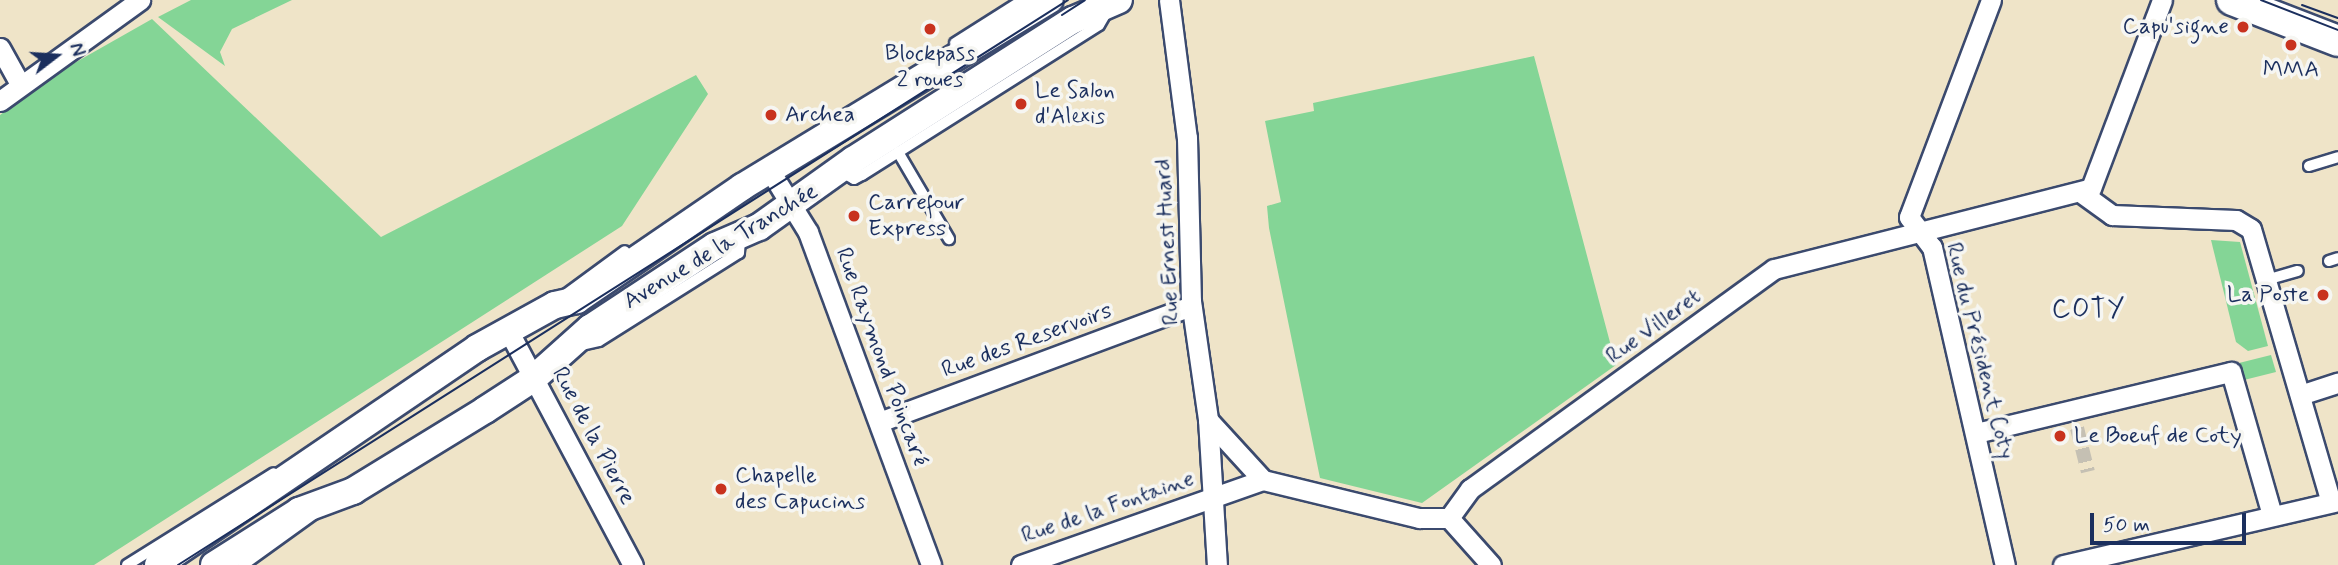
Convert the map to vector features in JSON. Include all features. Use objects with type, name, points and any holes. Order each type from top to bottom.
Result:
[{"type":"main road","name":"Avenue de la Tranchée","points":[[158,565],[509,332],[555,305],[577,300],[1050,0]]},
{"type":"main road","points":[[2232,0],[2338,41]]},
{"type":"main road","points":[[2290,0],[2338,18]]},
{"type":"main road","name":"Avenue de la Tranchée","points":[[214,565],[327,500],[372,480],[534,378],[590,328],[741,234],[792,206],[838,171],[1073,20],[1115,3]]},
{"type":"street","points":[[0,101],[19,82],[140,0]]},
{"type":"street","name":"Rue Ernest Huard","points":[[1169,0],[1187,138],[1191,306],[1208,419],[1217,565]]},
{"type":"street","name":"Rue du Président Coty","points":[[1992,0],[1913,199],[1909,216],[1916,230],[1932,247],[2005,565]]},
{"type":"street","points":[[2063,565],[2334,501],[2251,229],[2236,220],[2112,215],[2083,194],[2091,188],[2162,0]]},
{"type":"street","points":[[0,48],[19,82]]},
{"type":"street","name":"Rue Raymond Poincaré","points":[[772,174],[808,232],[931,565]]},
{"type":"street","name":"Rue Villeret","points":[[1448,518],[1471,489],[1774,269],[1916,230],[2083,194]]},
{"type":"street","name":"Rue des Reservoirs","points":[[879,422],[1191,306]]},
{"type":"street","name":"Rue de la Pierre","points":[[509,332],[633,565]]},
{"type":"street","points":[[1976,433],[2231,372],[2272,514]]},
{"type":"street","points":[[2300,395],[2338,383]]},
{"type":"street","points":[[1208,419],[1263,480],[1419,518],[1448,518],[1491,565]]},
{"type":"street","name":"Rue de la Fontaine","points":[[1021,565],[1263,480]]},
{"type":"lane","points":[[772,174],[782,153],[1023,0]]},
{"type":"lane","points":[[838,171],[854,179],[1099,25],[1115,3]]},
{"type":"lane","points":[[898,152],[949,239]]},
{"type":"lane","points":[[2309,166],[2338,157]]},
{"type":"lane","points":[[2266,280],[2298,271]]},
{"type":"lane","name":"Avenue de la Tranchée","points":[[127,565],[270,473],[296,473]]},
{"type":"lane","name":"Avenue de la Tranchée","points":[[243,565],[307,524],[327,500]]},
{"type":"green space","points":[[191,0],[292,0],[232,29],[220,52],[225,66],[158,17]]},
{"type":"green space","points":[[152,19],[381,237],[696,75],[708,94],[622,226],[94,565],[0,565],[0,115],[55,74]]},
{"type":"green space","points":[[1534,56],[1616,365],[1422,503],[1320,478],[1269,228],[1267,206],[1281,202],[1265,121],[1314,111],[1313,103]]},
{"type":"green space","points":[[2211,240],[2240,242],[2268,346],[2248,351],[2236,342]]},
{"type":"green space","points":[[2271,355],[2276,372],[2244,380],[2239,363]]},
{"type":"tunnel","points":[[2077,428],[2088,472]]},
{"type":"tram line","points":[[178,565],[1068,0]]},
{"type":"tram line","points":[[1062,15],[1085,0]]},
{"type":"tram line","points":[[2261,0],[2338,30]]},
{"type":"tram line","points":[[2302,5],[2338,18]]},
{"type":"place","name":"Capu'signe","points":[[2243,27]]},
{"type":"place","name":"Blockpass 2 roues","points":[[930,29]]},
{"type":"place","name":"MMA","points":[[2291,45]]},
{"type":"place","name":"Le Salon d'Alexis","points":[[1021,104]]},
{"type":"place","name":"Archea","points":[[771,115]]},
{"type":"place","name":"Carrefour Express","points":[[854,216]]},
{"type":"place","name":"La Poste","points":[[2323,295]]},
{"type":"place","name":"Le Boeuf de Coty","points":[[2060,436]]},
{"type":"place","name":"Chapelle des Capucins","points":[[721,489]]},
{"type":"district","name":"COTY","points":[[2089,311]]}]
